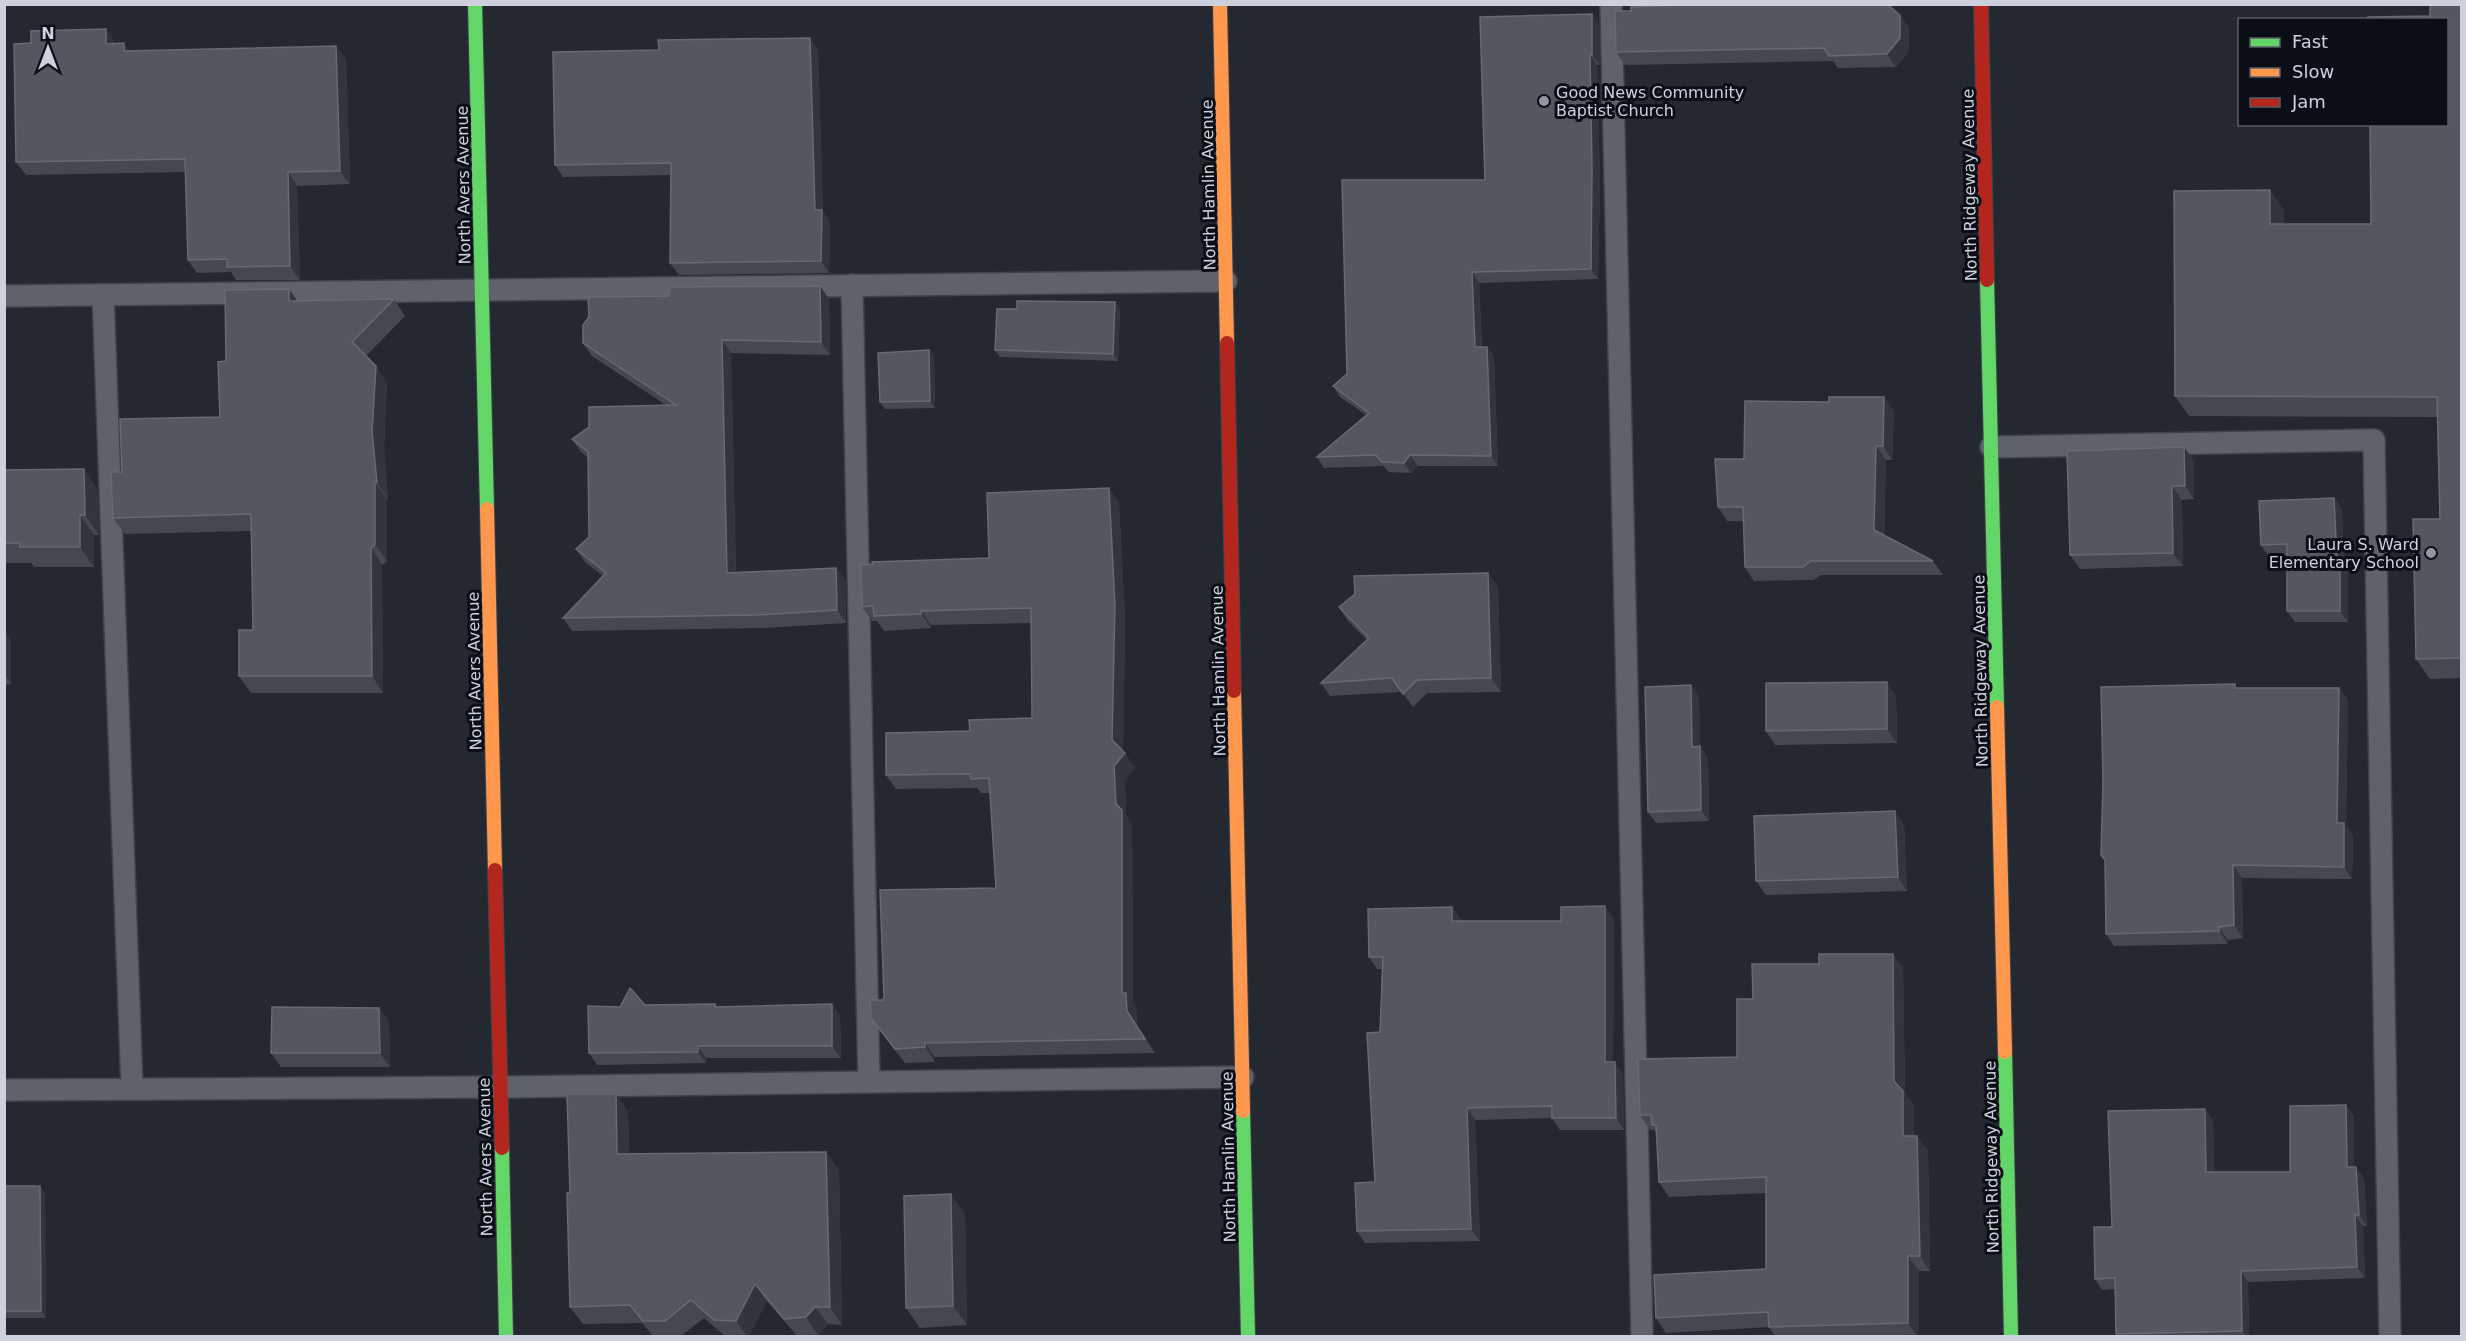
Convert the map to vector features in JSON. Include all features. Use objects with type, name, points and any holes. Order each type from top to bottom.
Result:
[{"type":"street","name":"North Avers Avenue","points":[[475,4],[506,1336]]},
{"type":"street","name":"North Hamlin Avenue","points":[[1220,4],[1248,1336]]},
{"type":"street","name":"North Ridgeway Avenue","points":[[1981,4],[2011,1336]]},
{"type":"lane","points":[[1611,4],[1642,1336]]},
{"type":"lane","points":[[4,296],[1226,281]]},
{"type":"lane","points":[[852,285],[869,1081]]},
{"type":"lane","points":[[103,295],[132,1088]]},
{"type":"lane","points":[[1991,447],[2374,440],[2390,1336]]},
{"type":"lane","points":[[4,1089],[500,1087],[1243,1077]]},
{"type":"building","points":[[1714,4],[1887,4],[1900,15],[1900,38],[1887,54],[1829,56],[1824,48],[1616,52],[1615,11],[1631,11],[1631,7]]},
{"type":"building","points":[[2430,4],[2462,4],[2462,658],[2416,659],[2413,519],[2440,519],[2437,397],[2175,396],[2174,191],[2270,190],[2270,224],[2371,224],[2370,126],[2448,126],[2448,18],[2368,17],[2430,16]]},
{"type":"building","points":[[1592,14],[1592,55],[1590,55],[1591,269],[1472,272],[1475,347],[1487,347],[1491,456],[1410,455],[1404,463],[1382,462],[1376,455],[1317,457],[1369,413],[1333,386],[1347,374],[1342,180],[1485,180],[1480,17]]},
{"type":"building","points":[[106,29],[106,44],[124,43],[124,51],[336,46],[340,171],[288,172],[290,266],[227,267],[227,259],[188,260],[185,159],[16,162],[14,44],[31,43],[31,31]]},
{"type":"building","points":[[810,38],[815,210],[822,210],[821,261],[670,263],[671,163],[555,165],[553,52],[659,50],[658,40]]},
{"type":"building","points":[[820,286],[821,342],[722,340],[727,573],[836,568],[837,610],[756,615],[563,618],[606,573],[576,549],[589,537],[588,452],[572,439],[589,427],[589,407],[676,405],[583,343],[583,325],[589,317],[588,297],[669,296],[670,287]]},
{"type":"building","points":[[289,289],[289,301],[394,299],[352,342],[376,366],[372,431],[377,482],[375,482],[375,544],[371,548],[372,676],[239,676],[239,630],[253,630],[251,514],[113,518],[111,472],[122,472],[120,419],[220,417],[218,362],[226,361],[225,290]]},
{"type":"building","points":[[1017,301],[1115,302],[1113,354],[995,350],[997,309],[1017,309]]},
{"type":"building","points":[[929,350],[930,401],[880,402],[878,353]]},
{"type":"building","points":[[1829,397],[1884,397],[1883,446],[1876,446],[1874,530],[1933,561],[1811,561],[1803,567],[1745,567],[1743,507],[1718,507],[1715,459],[1744,459],[1745,401],[1829,402]]},
{"type":"building","points":[[2184,447],[2185,486],[2172,486],[2173,553],[2070,555],[2067,451]]},
{"type":"building","points":[[84,469],[85,515],[80,515],[80,547],[20,547],[20,543],[4,543],[4,470]]},
{"type":"building","points":[[1109,488],[1115,605],[1112,740],[1125,753],[1114,766],[1116,804],[1122,810],[1122,993],[1126,993],[1127,1011],[1145,1039],[925,1043],[925,1047],[895,1049],[871,1018],[870,1000],[883,1000],[884,997],[880,890],[996,888],[989,778],[971,779],[970,774],[886,775],[886,733],[970,731],[969,720],[1032,718],[1031,608],[921,611],[921,614],[874,616],[873,606],[862,607],[861,565],[873,564],[872,562],[989,558],[987,493]]},
{"type":"building","points":[[2334,498],[2337,561],[2340,561],[2340,611],[2287,611],[2287,544],[2261,545],[2259,501]]},
{"type":"building","points":[[1488,573],[1491,678],[1417,680],[1403,694],[1392,678],[1321,683],[1369,638],[1339,607],[1355,594],[1354,576]]},
{"type":"building","points":[[1887,682],[1887,729],[1766,731],[1766,683]]},
{"type":"building","points":[[2235,684],[2235,688],[2339,688],[2337,823],[2344,823],[2344,867],[2233,865],[2234,925],[2219,927],[2219,931],[2106,934],[2105,860],[2101,855],[2103,781],[2101,687]]},
{"type":"building","points":[[1691,685],[1692,747],[1700,746],[1701,810],[1648,812],[1645,687]]},
{"type":"building","points":[[1895,811],[1898,877],[1756,881],[1754,816]]},
{"type":"building","points":[[1605,906],[1605,1062],[1615,1062],[1616,1118],[1552,1118],[1552,1106],[1467,1108],[1471,1229],[1357,1231],[1355,1183],[1375,1182],[1367,1033],[1380,1032],[1383,957],[1369,957],[1368,909],[1452,907],[1452,921],[1561,921],[1561,907]]},
{"type":"building","points":[[1819,954],[1893,954],[1894,1081],[1903,1091],[1903,1136],[1917,1136],[1920,1256],[1908,1256],[1908,1323],[1769,1327],[1768,1312],[1656,1318],[1654,1275],[1766,1269],[1766,1177],[1659,1182],[1656,1125],[1652,1125],[1651,1115],[1640,1115],[1638,1059],[1737,1057],[1737,999],[1753,999],[1752,964],[1819,964]]},
{"type":"building","points":[[630,988],[645,1005],[715,1004],[715,1007],[832,1004],[832,1046],[698,1046],[698,1052],[589,1053],[588,1006],[620,1007]]},
{"type":"building","points":[[272,1007],[379,1008],[380,1053],[271,1053]]},
{"type":"building","points":[[567,1094],[616,1094],[617,1154],[826,1152],[830,1307],[815,1307],[806,1317],[784,1319],[755,1284],[736,1321],[714,1320],[691,1300],[665,1321],[643,1321],[630,1305],[570,1307]]},
{"type":"building","points":[[2346,1105],[2347,1167],[2356,1167],[2359,1215],[2355,1215],[2357,1267],[2241,1271],[2242,1331],[2116,1334],[2115,1278],[2095,1279],[2094,1227],[2112,1227],[2108,1111],[2205,1109],[2206,1172],[2290,1172],[2290,1106]]},
{"type":"building","points":[[4,1186],[40,1186],[41,1311],[4,1311]]},
{"type":"building","points":[[951,1194],[953,1306],[906,1308],[904,1196]]},
{"type":"traffic: fast","points":[[475,4],[487,509]]},
{"type":"traffic: fast","points":[[1987,280],[1997,707]]},
{"type":"traffic: fast","points":[[2005,1052],[2011,1336]]},
{"type":"traffic: fast","points":[[1243,1111],[1248,1336]]},
{"type":"traffic: fast","points":[[502,1148],[506,1336]]},
{"type":"traffic: slow","points":[[1220,4],[1227,343]]},
{"type":"traffic: slow","points":[[487,509],[495,870]]},
{"type":"traffic: slow","points":[[1234,691],[1243,1111]]},
{"type":"traffic: slow","points":[[1997,707],[2005,1052]]},
{"type":"traffic: jam","points":[[1981,4],[1987,280]]},
{"type":"traffic: jam","points":[[1227,343],[1234,691]]},
{"type":"traffic: jam","points":[[495,870],[502,1148]]},
{"type":"place","name":"Good News Community Baptist Church","points":[[1544,101]]},
{"type":"place","name":"Laura S. Ward Elementary School","points":[[2431,553]]}]
